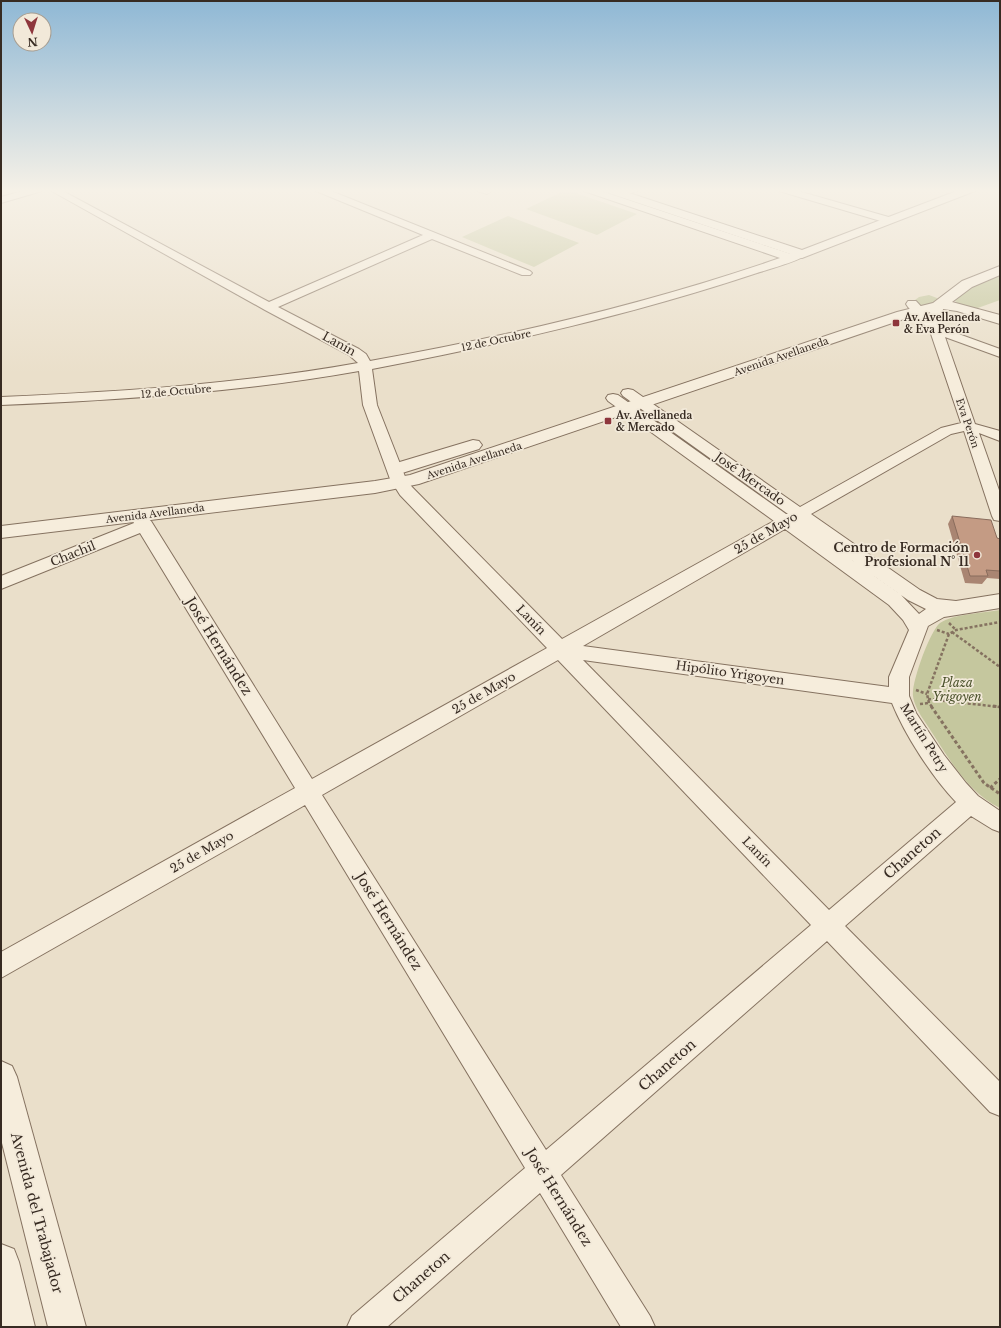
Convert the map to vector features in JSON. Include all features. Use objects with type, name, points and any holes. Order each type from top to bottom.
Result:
[{"type":"street","name":"Lanín","points":[[166,251],[354,352],[364,362],[370,405],[398,476],[410,495],[1000,1102]]},
{"type":"street","points":[[269,307],[396,251]]},
{"type":"street","points":[[472,251],[526,273]]},
{"type":"street","points":[[782,251],[791,254]]},
{"type":"street","points":[[783,251],[791,254]]},
{"type":"street","name":"12 de Octubre","points":[[1,395],[98,391],[191,383],[364,362],[516,336],[694,290],[799,251]]},
{"type":"street","name":"Avenida Avellaneda","points":[[1,532],[141,514],[398,476],[435,474],[628,401],[927,302],[1000,270]]},
{"type":"street","points":[[927,302],[959,307],[1000,320]]},
{"type":"street","name":"Eva Perón","points":[[927,302],[936,316],[936,330]]},
{"type":"street","name":"Eva Perón","points":[[927,302],[1000,516]]},
{"type":"street","points":[[936,330],[1000,353]]},
{"type":"street","name":"12 de Octubre","points":[[1,401],[104,397],[192,389],[297,377],[364,362]]},
{"type":"street","name":"José Mercado","points":[[628,401],[793,518],[920,599],[934,605],[956,608]]},
{"type":"street","points":[[969,427],[985,430],[1000,437]]},
{"type":"street","name":"25 de Mayo","points":[[1,966],[946,431],[954,428],[969,427]]},
{"type":"street","name":"Avenida Avellaneda","points":[[1,516],[141,514]]},
{"type":"street","name":"Chachil","points":[[1,583],[141,514]]},
{"type":"street","name":"José Hernández","points":[[141,514],[308,792],[639,1327]]},
{"type":"street","name":"José Mercado","points":[[793,518],[895,600],[926,628]]},
{"type":"street","name":"Martín Petry","points":[[1000,601],[934,613],[921,622],[926,628],[899,677],[906,692],[908,717],[954,785],[980,796],[1000,822]]},
{"type":"street","name":"Hipólito Yrigoyen","points":[[560,650],[906,692]]},
{"type":"street","name":"Chaneton","points":[[363,1327],[980,796]]},
{"type":"street","name":"Avenida del Trabajador","points":[[1,1076],[67,1327]]},
{"type":"street","points":[[1,1262],[16,1327]]},
{"type":"path","points":[[980,796],[984,783],[929,704],[927,694],[949,634],[956,630],[1000,622]]},
{"type":"path","points":[[926,628],[949,634]]},
{"type":"path","points":[[952,632],[1000,667]]},
{"type":"path","points":[[906,692],[927,694]]},
{"type":"path","points":[[928,699],[1000,707]]},
{"type":"path","points":[[980,796],[1000,779]]},
{"type":"path","points":[[980,796],[1000,794]]},
{"type":"green space","points":[[496,251],[564,251],[534,267]]},
{"type":"green space","points":[[1000,275],[1000,300],[975,309],[959,304],[954,300],[970,288]]},
{"type":"green space","points":[[929,295],[937,298],[939,302],[922,307],[916,303],[915,300],[919,297]]},
{"type":"green space","name":"Plaza Yrigoyen","points":[[1000,610],[1000,808],[975,791],[955,768],[921,716],[915,704],[913,689],[918,669],[931,636],[940,623],[960,616]]},
{"type":"building","points":[[952,516],[991,520],[997,538],[1000,539],[1000,571],[986,570],[988,576],[970,576]]},
{"type":"place","name":"Av. Avellaneda & Eva Perón","points":[[896,323]]},
{"type":"place","name":"Av. Avellaneda & Mercado","points":[[608,421]]},
{"type":"place","name":"Centro de Formación Profesional N° 11","points":[[977,555]]}]
